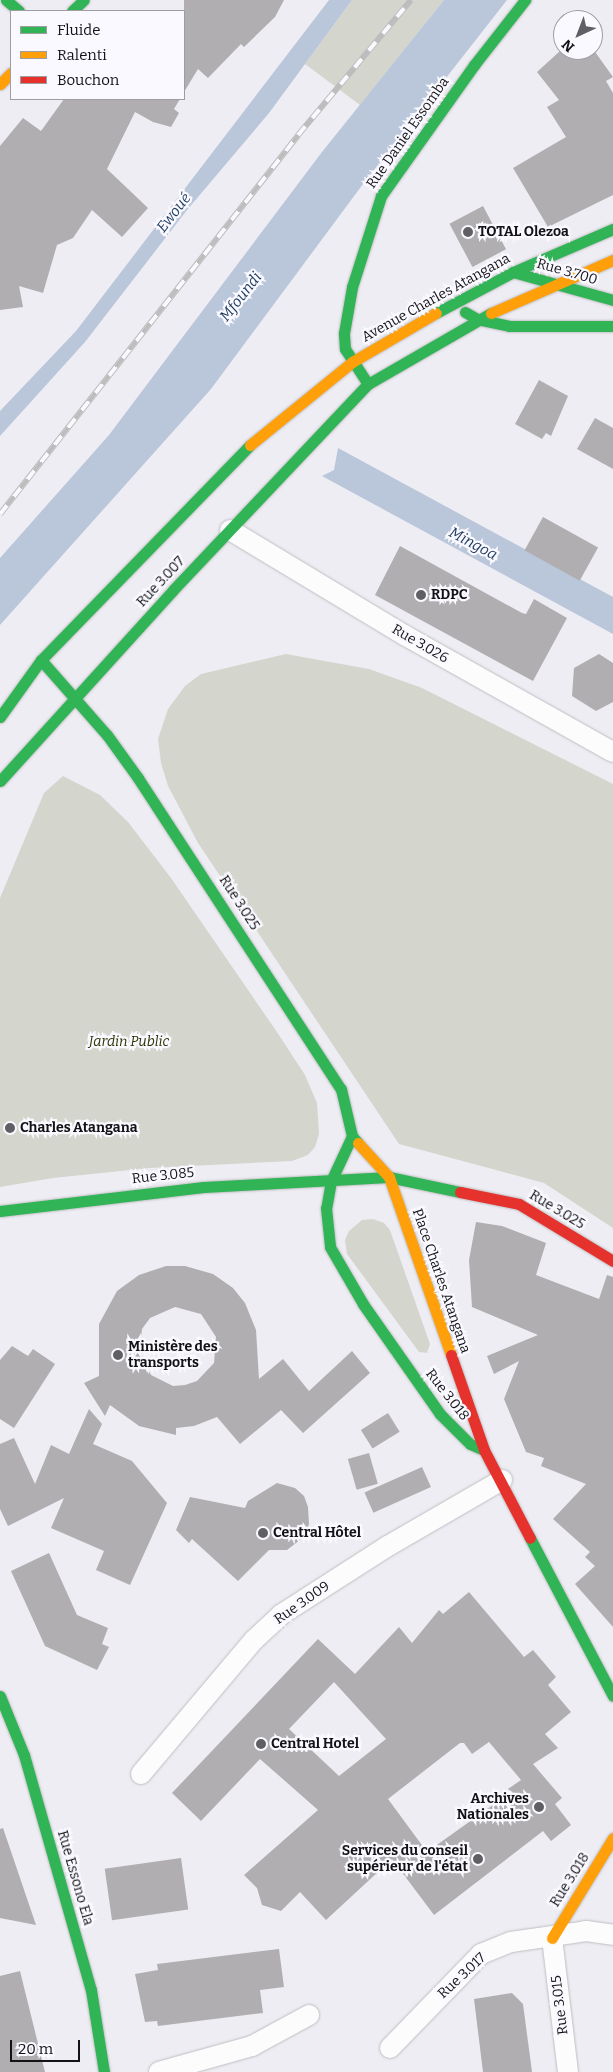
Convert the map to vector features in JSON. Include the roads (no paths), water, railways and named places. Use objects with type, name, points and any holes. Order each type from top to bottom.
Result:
[{"type":"main road","points":[[6,0],[18,10]]},
{"type":"main road","points":[[73,10],[84,0]]},
{"type":"main road","name":"Rue Daniel Essomba","points":[[368,384],[352,362],[346,349],[346,310],[381,196],[474,64],[525,0]]},
{"type":"main road","points":[[0,84],[10,74]]},
{"type":"main road","name":"Avenue Charles Atangana","points":[[40,660],[217,476],[264,431],[332,377],[352,362],[451,304],[513,272],[613,229]]},
{"type":"main road","points":[[368,384],[476,319],[613,260]]},
{"type":"main road","name":"Rue 3.700","points":[[513,272],[553,286],[613,300]]},
{"type":"main road","points":[[451,304],[476,319],[509,326],[613,326]]},
{"type":"main road","name":"Rue 3.007","points":[[0,781],[230,530],[368,384]]},
{"type":"main road","points":[[0,717],[40,660]]},
{"type":"main road","name":"Rue 3.025","points":[[40,660],[77,699],[138,778],[341,1089],[352,1136],[389,1177],[520,1204],[613,1261]]},
{"type":"main road","points":[[352,1136],[331,1181],[389,1177]]},
{"type":"main road","name":"Place Charles Atangana","points":[[389,1177],[484,1450]]},
{"type":"main road","name":"Rue 3.085","points":[[0,1211],[204,1187],[331,1181]]},
{"type":"main road","name":"Rue 3.018","points":[[331,1181],[326,1222],[330,1247],[339,1266],[440,1414],[470,1444],[484,1450],[502,1480],[613,1696]]},
{"type":"main road","name":"Rue Essono Ela","points":[[0,1696],[24,1755],[91,1990],[104,2072]]},
{"type":"main road","name":"Rue 3.018","points":[[552,1938],[613,1838]]},
{"type":"street","name":"Rue 3.026","points":[[230,530],[406,636],[613,752]]},
{"type":"street","name":"Rue 3.009","points":[[141,1774],[254,1640],[282,1614],[388,1546],[502,1480]]},
{"type":"street","name":"Rue 3.017","points":[[390,2048],[481,1954],[511,1942],[586,1932],[613,1935]]},
{"type":"street","name":"Rue 3.015","points":[[552,1938],[568,2072]]},
{"type":"street","points":[[159,2072],[252,2046],[309,2014]]},
{"type":"water","name":"Ewoué","points":[[329,0],[352,0],[269,113],[187,210],[85,342],[0,436],[0,411],[76,331]]},
{"type":"water","name":"Mfoundi","points":[[444,0],[507,0],[363,184],[211,389],[0,625],[0,558],[109,435],[322,152]]},
{"type":"water","name":"Mingoa","points":[[338,448],[613,597],[613,634],[322,476],[334,470]]},
{"type":"railway","points":[[0,514],[298,135],[411,0]]},
{"type":"place","name":"TOTAL Olezoa","points":[[468,232]]},
{"type":"place","name":"RDPC","points":[[421,595]]},
{"type":"place","name":"Charles Atangana","points":[[10,1128]]},
{"type":"place","name":"Ministère des transports","points":[[118,1355]]},
{"type":"place","name":"Central Hôtel","points":[[263,1533]]},
{"type":"place","name":"Central Hotel","points":[[261,1744]]},
{"type":"place","name":"Archives Nationales","points":[[539,1807]]},
{"type":"place","name":"Services du conseil supérieur de l'état","points":[[478,1859]]},
{"type":"park label","name":"Jardin Public","points":[[129,1042]]}]
